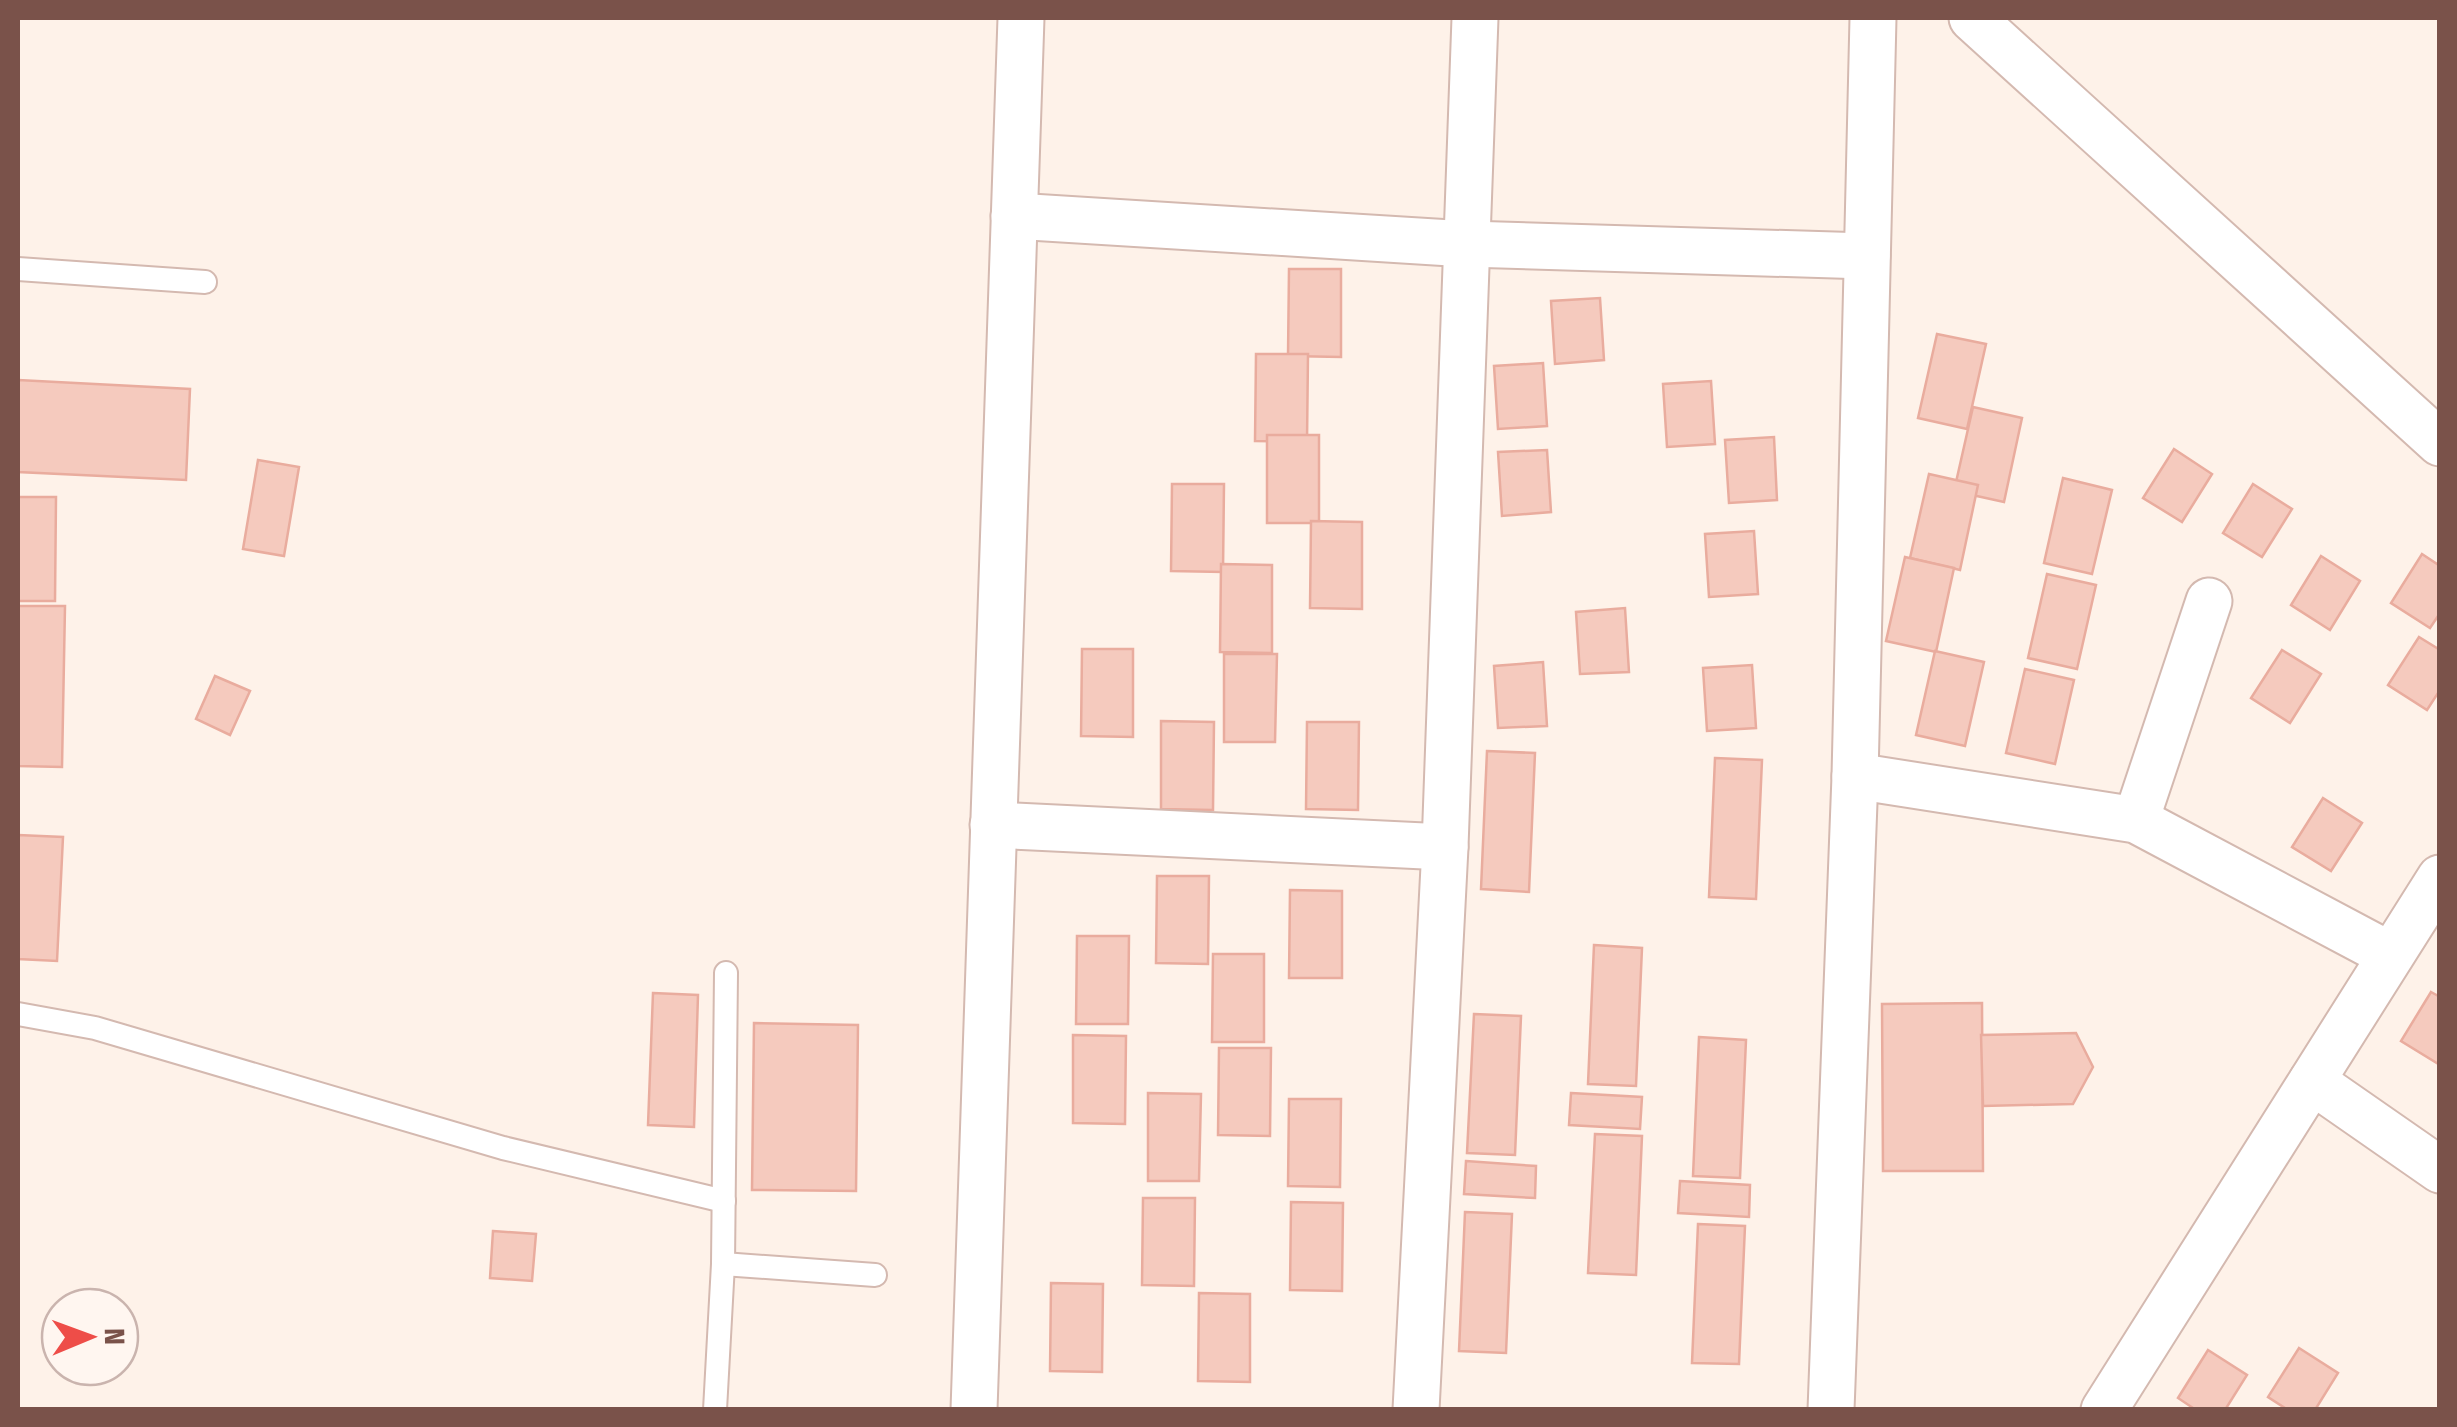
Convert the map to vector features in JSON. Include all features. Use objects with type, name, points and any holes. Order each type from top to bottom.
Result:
[{"type":"street","points":[[974,1410],[1021,18]]},
{"type":"street","points":[[1416,1410],[1445,847],[1475,18]]},
{"type":"street","points":[[1831,1410],[1855,776],[1873,18]]},
{"type":"street","points":[[1972,18],[2440,442]]},
{"type":"street","points":[[1014,216],[1467,244],[1867,256]]},
{"type":"street","points":[[2136,820],[2209,601]]},
{"type":"street","points":[[1855,776],[2136,820],[2390,955]]},
{"type":"street","points":[[994,826],[1445,847]]},
{"type":"street","points":[[2104,1410],[2440,878]]},
{"type":"street","points":[[2312,1081],[2440,1170]]},
{"type":"lane","points":[[18,269],[204,282]]},
{"type":"lane","points":[[714,1410],[724,1264],[726,973]]},
{"type":"lane","points":[[18,1014],[95,1028],[503,1148],[724,1201]]},
{"type":"lane","points":[[724,1264],[875,1275]]},
{"type":"building","points":[[1289,269],[1341,269],[1341,357],[1288,356]]},
{"type":"building","points":[[1600,298],[1604,360],[1555,364],[1551,301]]},
{"type":"building","points":[[1937,334],[1986,344],[1967,429],[1918,418]]},
{"type":"building","points":[[1256,354],[1308,354],[1307,442],[1255,441]]},
{"type":"building","points":[[1543,363],[1547,426],[1498,429],[1494,366]]},
{"type":"building","points":[[18,380],[190,389],[186,480],[18,472]]},
{"type":"building","points":[[1711,381],[1715,444],[1667,447],[1663,384]]},
{"type":"building","points":[[1973,407],[2022,418],[2004,502],[1954,491]]},
{"type":"building","points":[[1267,435],[1319,435],[1319,523],[1267,523]]},
{"type":"building","points":[[1774,437],[1777,500],[1729,503],[1725,440]]},
{"type":"building","points":[[2174,449],[2212,474],[2182,522],[2143,498]]},
{"type":"building","points":[[1547,450],[1551,512],[1502,516],[1498,452]]},
{"type":"building","points":[[258,460],[299,467],[284,556],[243,549]]},
{"type":"building","points":[[1929,474],[1978,485],[1960,570],[1910,558]]},
{"type":"building","points":[[2063,478],[2112,490],[2092,574],[2044,563]]},
{"type":"building","points":[[1172,484],[1224,484],[1223,572],[1171,571]]},
{"type":"building","points":[[2253,484],[2292,509],[2262,557],[2223,533]]},
{"type":"building","points":[[18,497],[56,497],[55,601],[18,601]]},
{"type":"building","points":[[1311,521],[1362,522],[1362,609],[1310,608]]},
{"type":"building","points":[[1754,531],[1758,594],[1709,597],[1705,534]]},
{"type":"building","points":[[2422,554],[2440,566],[2440,613],[2430,628],[2391,603]]},
{"type":"building","points":[[2321,556],[2360,581],[2330,630],[2291,605]]},
{"type":"building","points":[[1905,557],[1954,568],[1936,652],[1886,641]]},
{"type":"building","points":[[1221,564],[1272,565],[1272,653],[1220,652]]},
{"type":"building","points":[[2047,574],[2096,585],[2077,669],[2028,658]]},
{"type":"building","points":[[18,606],[65,606],[62,767],[18,766]]},
{"type":"building","points":[[1625,608],[1629,672],[1580,674],[1576,612]]},
{"type":"building","points":[[2419,637],[2440,650],[2440,690],[2427,710],[2388,685]]},
{"type":"building","points":[[1082,649],[1133,649],[1133,737],[1081,736]]},
{"type":"building","points":[[2282,650],[2321,674],[2290,723],[2251,698]]},
{"type":"building","points":[[1935,651],[1984,662],[1965,746],[1916,735]]},
{"type":"building","points":[[1224,654],[1277,654],[1275,742],[1224,742]]},
{"type":"building","points":[[1543,662],[1547,726],[1498,728],[1494,666]]},
{"type":"building","points":[[1752,665],[1756,728],[1707,731],[1703,668]]},
{"type":"building","points":[[2025,669],[2074,680],[2055,764],[2006,753]]},
{"type":"building","points":[[215,676],[250,691],[230,735],[196,719]]},
{"type":"building","points":[[1161,721],[1214,722],[1213,810],[1161,809]]},
{"type":"building","points":[[1307,722],[1359,722],[1358,810],[1306,809]]},
{"type":"building","points":[[1487,751],[1535,753],[1529,892],[1481,889]]},
{"type":"building","points":[[1715,758],[1762,760],[1756,899],[1709,897]]},
{"type":"building","points":[[2323,798],[2362,823],[2331,871],[2292,847]]},
{"type":"building","points":[[18,835],[63,837],[57,961],[18,959]]},
{"type":"building","points":[[1157,876],[1209,876],[1208,964],[1156,963]]},
{"type":"building","points":[[1290,890],[1342,891],[1342,978],[1289,978]]},
{"type":"building","points":[[1077,936],[1129,936],[1128,1024],[1076,1024]]},
{"type":"building","points":[[1594,945],[1642,948],[1636,1086],[1588,1084]]},
{"type":"building","points":[[1213,954],[1264,954],[1264,1042],[1212,1042]]},
{"type":"building","points":[[2431,992],[2440,997],[2440,1065],[2401,1041]]},
{"type":"building","points":[[653,993],[698,995],[694,1127],[648,1125]]},
{"type":"building","points":[[1982,1003],[1983,1171],[1883,1171],[1882,1004]]},
{"type":"building","points":[[1474,1014],[1521,1016],[1515,1155],[1467,1153]]},
{"type":"building","points":[[754,1023],[858,1025],[856,1191],[752,1190]]},
{"type":"building","points":[[2076,1033],[2093,1067],[2073,1104],[1983,1106],[1981,1035]]},
{"type":"building","points":[[1073,1035],[1126,1036],[1125,1124],[1073,1123]]},
{"type":"building","points":[[1699,1037],[1746,1040],[1740,1178],[1693,1176]]},
{"type":"building","points":[[1219,1048],[1271,1048],[1270,1136],[1218,1135]]},
{"type":"building","points":[[1148,1093],[1201,1094],[1199,1181],[1148,1181]]},
{"type":"building","points":[[1571,1093],[1642,1097],[1640,1129],[1569,1125]]},
{"type":"building","points":[[1289,1099],[1341,1099],[1340,1187],[1288,1186]]},
{"type":"building","points":[[1595,1134],[1642,1136],[1636,1275],[1588,1273]]},
{"type":"building","points":[[1466,1161],[1536,1166],[1535,1198],[1464,1194]]},
{"type":"building","points":[[1680,1181],[1750,1185],[1749,1217],[1678,1213]]},
{"type":"building","points":[[1143,1198],[1195,1198],[1194,1286],[1142,1285]]},
{"type":"building","points":[[1291,1202],[1343,1203],[1342,1291],[1290,1290]]},
{"type":"building","points":[[1465,1212],[1512,1214],[1506,1353],[1459,1351]]},
{"type":"building","points":[[1698,1224],[1745,1226],[1739,1364],[1692,1363]]},
{"type":"building","points":[[493,1231],[536,1234],[532,1281],[490,1278]]},
{"type":"building","points":[[1051,1283],[1103,1284],[1102,1372],[1050,1371]]},
{"type":"building","points":[[1199,1293],[1250,1294],[1250,1382],[1198,1381]]},
{"type":"building","points":[[2299,1348],[2338,1373],[2315,1410],[2288,1410],[2268,1397]]},
{"type":"building","points":[[2208,1350],[2247,1375],[2225,1410],[2196,1410],[2178,1398]]}]
